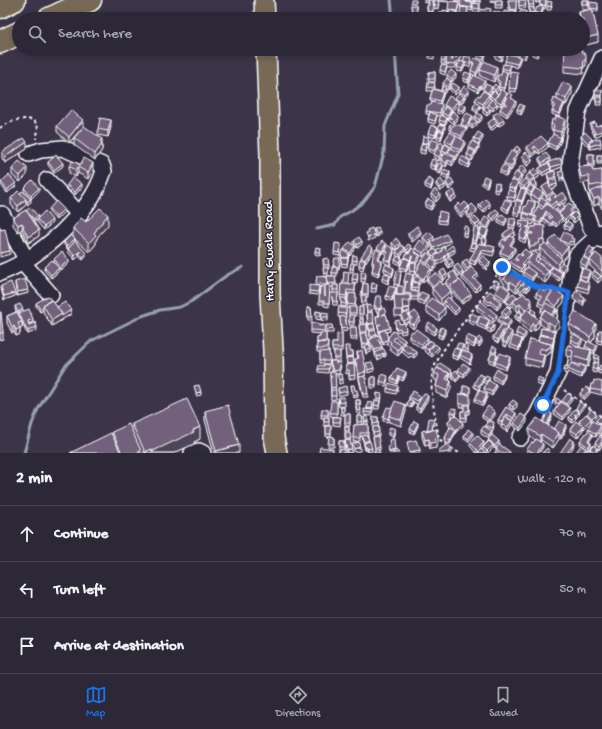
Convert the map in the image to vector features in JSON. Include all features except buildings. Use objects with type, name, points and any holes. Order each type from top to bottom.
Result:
[{"type":"highway","points":[[0,7],[14,0]]},
{"type":"highway","points":[[65,12],[90,0]]},
{"type":"highway","points":[[0,42],[12,36]]},
{"type":"main road","points":[[264,0],[265,12]]},
{"type":"main road","name":"Harry Gwala Road","points":[[266,56],[270,155],[270,294],[273,350],[274,437],[277,453]]},
{"type":"street","points":[[520,438],[537,415],[558,373],[571,276],[577,255],[601,236],[592,228],[571,173],[570,164],[578,110],[602,58]]},
{"type":"street","points":[[0,273],[25,262],[43,250],[80,215],[98,186],[104,171],[102,165],[64,148],[48,149],[29,154]]},
{"type":"street","points":[[47,180],[80,215]]},
{"type":"street","points":[[2,214],[25,262],[51,295]]},
{"type":"street","points":[[192,453],[199,450],[204,453]]},
{"type":"path","points":[[0,128],[12,121],[27,119],[36,122],[38,129],[37,134],[35,141],[29,149],[29,154]]},
{"type":"path","points":[[459,453],[440,440],[432,389],[432,375],[434,367],[454,335],[483,296],[502,267],[535,286],[569,292]]},
{"type":"path","points":[[553,383],[602,417]]},
{"type":"waterway","points":[[391,0],[392,12]]},
{"type":"waterway","points":[[317,229],[335,225],[340,217],[363,202],[375,187],[384,153],[385,126],[398,94],[395,56]]},
{"type":"waterway","points":[[24,453],[38,409],[65,366],[91,341],[142,316],[160,310],[180,307],[192,301],[227,275],[243,267]]},
{"type":"route","points":[[502,267],[535,286],[569,292],[558,373],[543,405]]}]
